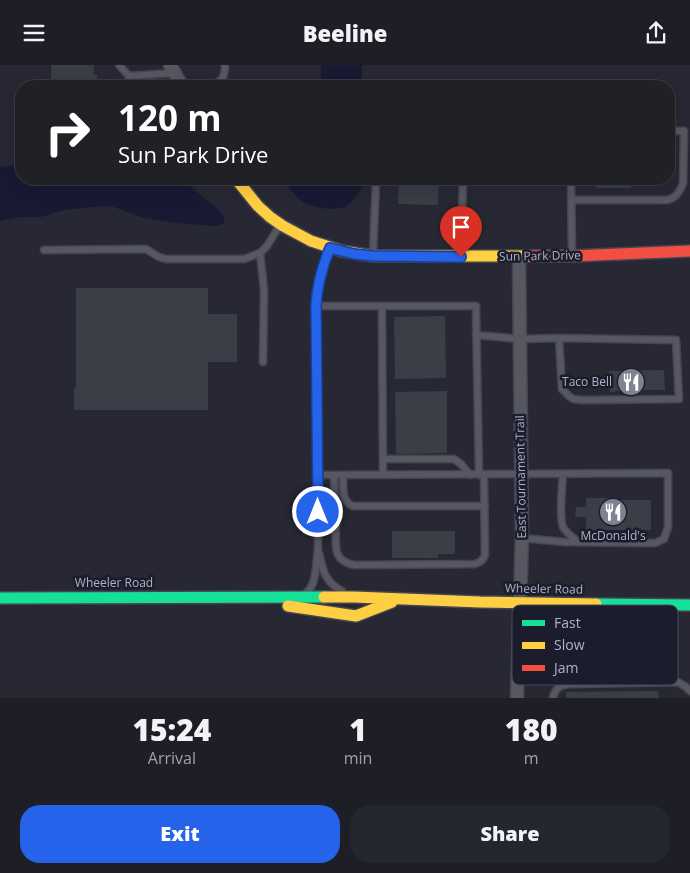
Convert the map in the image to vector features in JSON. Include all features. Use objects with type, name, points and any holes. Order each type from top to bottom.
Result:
[{"type":"street","points":[[172,69],[178,80]]},
{"type":"street","name":"Sun Park Drive","points":[[240,185],[259,208],[295,234],[330,248],[354,254],[373,256],[519,257],[690,251]]},
{"type":"street","name":"East Tournament Trail","points":[[519,257],[522,475],[520,603]]},
{"type":"street","name":"Wheeler Road","points":[[0,598],[301,596],[520,603],[690,605]]},
{"type":"street","name":"Wheeler Road","points":[[228,597],[356,616],[398,600]]},
{"type":"street","name":"East Tournament Trail","points":[[518,685],[518,698]]},
{"type":"lane","points":[[119,65],[128,75],[128,80]]},
{"type":"lane","points":[[222,80],[225,74],[225,65]]},
{"type":"lane","points":[[128,75],[172,69]]},
{"type":"lane","points":[[571,200],[672,199],[677,195],[683,183],[684,131],[675,131]]},
{"type":"lane","points":[[373,256],[376,185]]},
{"type":"lane","points":[[461,257],[463,185]]},
{"type":"lane","points":[[571,185],[572,256]]},
{"type":"lane","points":[[44,251],[146,249],[166,259],[244,259],[260,253],[267,246],[280,224]]},
{"type":"lane","points":[[301,596],[311,589],[318,549],[316,306],[319,280],[330,248]]},
{"type":"lane","points":[[260,253],[264,290],[263,362]]},
{"type":"lane","points":[[316,306],[476,306],[481,475],[484,506],[485,555],[483,559],[476,563],[348,564],[338,555],[336,548],[334,475]]},
{"type":"lane","points":[[382,307],[383,475]]},
{"type":"lane","points":[[476,335],[520,339],[560,338],[676,340],[678,399],[573,399],[562,389],[560,338]]},
{"type":"lane","points":[[383,459],[454,459],[470,475]]},
{"type":"lane","points":[[318,475],[668,473],[668,527],[664,539],[655,543],[578,542],[522,538]]},
{"type":"lane","points":[[562,474],[562,524],[566,531],[578,542]]},
{"type":"lane","points":[[344,475],[345,501],[353,507],[484,506]]},
{"type":"lane","points":[[318,549],[328,580],[334,587],[354,597]]},
{"type":"lane","points":[[678,682],[690,691]]},
{"type":"lane","points":[[553,698],[554,692],[563,685]]},
{"type":"water","points":[[321,65],[362,65],[362,80],[321,80]]},
{"type":"water","points":[[15,166],[15,185],[189,185],[221,212],[224,222],[215,226],[176,223],[140,217],[114,207],[104,206],[64,210],[41,217],[20,217],[0,221],[0,167]]},
{"type":"water","points":[[287,185],[362,185],[349,204],[334,209],[311,205],[300,200]]},
{"type":"building","points":[[51,65],[94,65],[94,75],[97,75],[97,80],[51,80]]},
{"type":"building","points":[[399,185],[439,185],[438,205],[398,204]]},
{"type":"building","points":[[596,185],[631,185],[631,188],[596,188]]},
{"type":"building","points":[[76,288],[208,288],[208,314],[237,314],[237,362],[208,362],[208,410],[74,410],[74,388],[76,388]]},
{"type":"building","points":[[445,316],[446,378],[395,379],[394,317]]},
{"type":"building","points":[[664,370],[665,390],[610,392],[609,387],[604,387],[604,376],[609,376],[609,371]]},
{"type":"building","points":[[447,391],[447,453],[396,454],[395,392]]},
{"type":"building","name":"McDonald's","points":[[586,498],[651,500],[651,530],[586,530],[586,517],[575,517],[576,507],[586,507]]},
{"type":"building","points":[[392,531],[455,531],[455,554],[438,554],[438,558],[392,558]]},
{"type":"building","points":[[658,691],[659,698],[566,698],[566,692]]},
{"type":"traffic: fast","points":[[0,598],[324,597]]},
{"type":"traffic: fast","points":[[596,604],[690,605]]},
{"type":"traffic: slow","points":[[241,185],[258,206],[283,226],[311,241],[342,251],[373,256],[530,256]]},
{"type":"traffic: slow","points":[[324,597],[596,604]]},
{"type":"traffic: slow","points":[[288,606],[356,616],[392,602]]},
{"type":"traffic: jam","points":[[530,256],[690,251]]},
{"type":"place","name":"Taco Bell","points":[[631,382]]},
{"type":"place","name":"McDonald's","points":[[613,512]]},
{"type":"route","points":[[318,512],[316,306],[319,280],[330,248],[337,251],[373,256],[461,257]]}]
